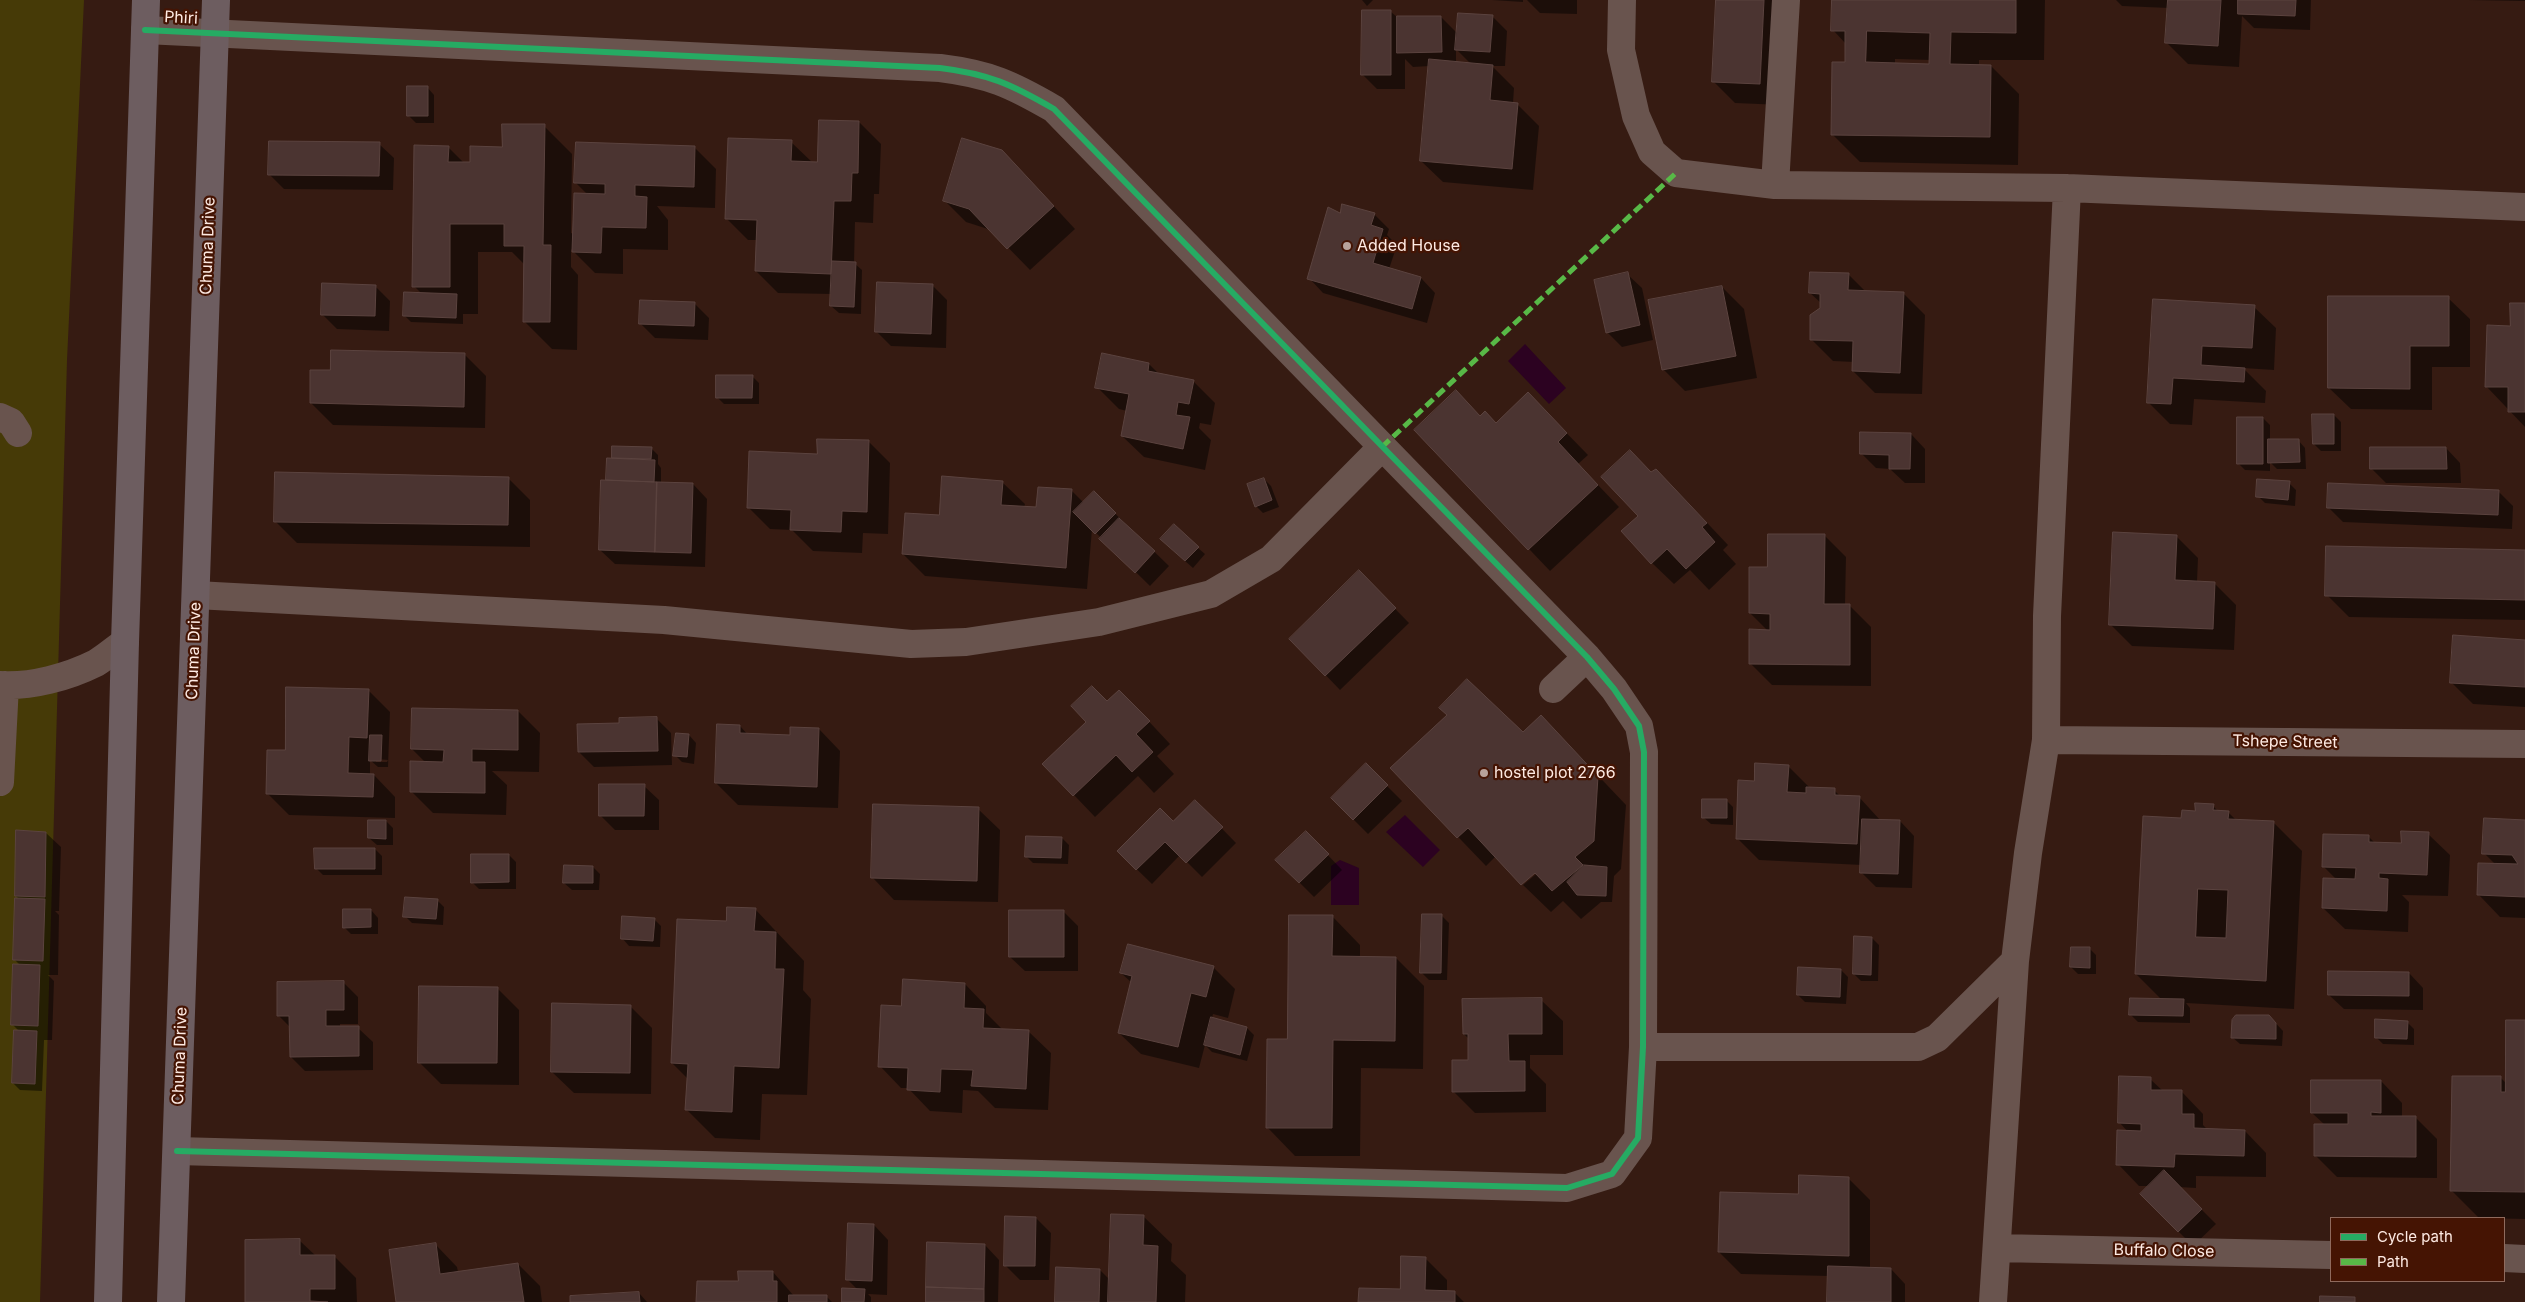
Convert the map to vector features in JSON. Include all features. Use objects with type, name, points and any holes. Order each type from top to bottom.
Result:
[{"type":"main road","points":[[108,1302],[125,642],[146,0]]},
{"type":"main road","name":"Chuma Drive","points":[[171,1302],[216,0]]},
{"type":"street","points":[[1622,0],[1621,50],[1636,116],[1652,152],[1676,173],[1775,185],[2067,188],[2525,207]]},
{"type":"street","points":[[1775,185],[1786,0]]},
{"type":"street","name":"Phiri","points":[[146,30],[940,68],[975,72],[1015,86],[1054,109],[1588,657],[1639,726],[1642,739],[1643,1047],[1638,1138],[1612,1174],[1567,1188],[177,1151]]},
{"type":"street","points":[[1993,1302],[2014,961],[2028,853],[2046,740],[2047,616],[2067,188]]},
{"type":"street","points":[[196,595],[664,620],[911,644],[966,642],[1099,622],[1211,594],[1271,559],[1382,447]]},
{"type":"street","points":[[0,782],[3,685],[37,682],[66,674],[96,662],[125,642]]},
{"type":"street","points":[[1553,689],[1588,657]]},
{"type":"street","name":"Tshepe Street","points":[[2046,740],[2525,744]]},
{"type":"street","points":[[1643,1047],[1918,1047],[1937,1038],[2014,961]]},
{"type":"street","name":"Buffalo Close","points":[[1997,1248],[2330,1255]]},
{"type":"street","points":[[2505,1258],[2525,1258]]},
{"type":"shaded area","points":[[0,0],[84,0],[67,360],[40,1302],[0,1302]]},
{"type":"shaded area","points":[[1525,344],[1566,388],[1549,404],[1508,361]]},
{"type":"shaded area","points":[[1405,815],[1440,850],[1423,867],[1386,832]]},
{"type":"shaded area","points":[[1340,860],[1359,868],[1359,905],[1331,905],[1331,866]]},
{"type":"building","points":[[1716,0],[1764,0],[1760,84],[1712,82]]},
{"type":"building","points":[[1832,0],[2016,0],[2016,33],[1951,32],[1950,64],[1991,65],[1990,137],[1831,135],[1832,62],[1845,62],[1845,31],[1831,31]],"holes":[[[1867,31],[1930,33],[1929,64],[1866,62]]]},
{"type":"building","points":[[2168,0],[2221,0],[2218,46],[2165,43]]},
{"type":"building","points":[[2238,0],[2296,0],[2295,16],[2238,14]]},
{"type":"building","points":[[1362,10],[1391,10],[1391,75],[1361,75]]},
{"type":"building","points":[[1458,13],[1493,15],[1490,52],[1455,50]]},
{"type":"building","points":[[1397,16],[1441,16],[1442,52],[1397,53]]},
{"type":"building","points":[[1429,59],[1493,65],[1490,100],[1518,103],[1512,169],[1420,161]]},
{"type":"building","points":[[407,86],[428,86],[428,116],[407,116]]},
{"type":"building","points":[[819,120],[859,121],[858,173],[852,173],[851,201],[834,201],[831,274],[755,271],[757,220],[725,219],[728,138],[792,140],[791,161],[817,162]]},
{"type":"building","points":[[502,124],[545,124],[543,245],[551,245],[550,322],[523,322],[524,246],[504,246],[504,224],[450,224],[450,287],[412,287],[414,145],[449,146],[448,162],[470,162],[470,146],[502,147]]},
{"type":"building","points":[[962,138],[1002,150],[1054,206],[1007,249],[969,209],[943,201]]},
{"type":"building","points":[[269,141],[380,142],[379,176],[268,175]]},
{"type":"building","points":[[576,142],[695,146],[694,187],[635,185],[635,196],[647,197],[646,228],[602,227],[601,253],[572,252],[574,193],[605,194],[605,184],[574,183]]},
{"type":"building","name":"Added House","points":[[1342,204],[1375,213],[1371,225],[1383,229],[1373,263],[1421,277],[1412,309],[1307,279],[1328,207],[1340,213]]},
{"type":"building","points":[[832,261],[856,262],[854,307],[830,306]]},
{"type":"building","points":[[1628,272],[1640,325],[1606,333],[1594,280]]},
{"type":"building","points":[[1810,272],[1849,273],[1848,290],[1904,292],[1900,373],[1852,371],[1853,341],[1810,340],[1810,315],[1820,308],[1820,294],[1809,293]]},
{"type":"building","points":[[877,282],[933,284],[931,334],[875,332]]},
{"type":"building","points":[[322,283],[376,285],[375,316],[321,315]]},
{"type":"building","points":[[1722,286],[1736,356],[1662,370],[1648,300]]},
{"type":"building","points":[[404,292],[457,294],[456,318],[403,316]]},
{"type":"building","points":[[2328,296],[2449,296],[2449,346],[2410,346],[2410,389],[2328,388]]},
{"type":"building","points":[[2153,299],[2255,305],[2252,348],[2202,346],[2201,365],[2245,368],[2244,382],[2173,378],[2171,404],[2147,403]]},
{"type":"building","points":[[640,300],[695,302],[694,326],[639,324]]},
{"type":"building","points":[[2510,303],[2525,303],[2525,412],[2508,412],[2508,387],[2485,387],[2487,325],[2510,326]]},
{"type":"building","points":[[331,350],[465,353],[464,407],[310,403],[310,370],[330,370]]},
{"type":"building","points":[[1102,353],[1149,363],[1148,371],[1194,380],[1189,404],[1178,402],[1176,415],[1190,417],[1183,449],[1121,436],[1129,394],[1095,388]]},
{"type":"building","points":[[716,375],[753,375],[752,398],[716,398]]},
{"type":"building","points":[[1456,390],[1480,416],[1485,411],[1496,423],[1528,392],[1567,433],[1558,442],[1598,485],[1528,550],[1414,430]]},
{"type":"building","points":[[2312,414],[2334,414],[2334,444],[2313,444]]},
{"type":"building","points":[[2237,417],[2263,417],[2263,464],[2237,464]]},
{"type":"building","points":[[1860,432],[1911,433],[1910,469],[1889,469],[1889,455],[1860,454]]},
{"type":"building","points":[[817,439],[869,440],[867,512],[842,511],[841,532],[790,530],[791,510],[747,508],[749,451],[817,454]]},
{"type":"building","points":[[2268,439],[2299,439],[2300,462],[2268,463]]},
{"type":"building","points":[[612,446],[652,447],[651,459],[612,458]]},
{"type":"building","points":[[2370,447],[2446,447],[2447,469],[2370,469]]},
{"type":"building","points":[[1630,450],[1651,472],[1656,469],[1707,523],[1702,527],[1715,542],[1686,569],[1667,549],[1651,564],[1621,531],[1638,516],[1601,477]]},
{"type":"building","points":[[607,458],[655,460],[654,482],[606,480]]},
{"type":"building","points":[[275,472],[509,477],[508,525],[274,522]]},
{"type":"building","points":[[942,476],[1003,481],[1001,505],[1036,507],[1038,487],[1072,489],[1066,568],[902,554],[905,513],[939,515]]},
{"type":"building","points":[[1264,478],[1272,500],[1255,507],[1247,484]]},
{"type":"building","points":[[2257,479],[2290,481],[2288,500],[2256,497]]},
{"type":"building","points":[[601,480],[657,482],[655,552],[599,550]]},
{"type":"building","points":[[657,482],[693,483],[691,553],[655,552]]},
{"type":"building","points":[[2328,483],[2499,490],[2498,515],[2327,508]]},
{"type":"building","points":[[1094,491],[1116,513],[1095,534],[1073,512]]},
{"type":"building","points":[[1119,518],[1155,551],[1135,573],[1099,539]]},
{"type":"building","points":[[1174,524],[1199,547],[1185,561],[1160,539]]},
{"type":"building","points":[[2113,532],[2177,535],[2175,580],[2215,582],[2213,629],[2109,625]]},
{"type":"building","points":[[1768,534],[1825,534],[1824,604],[1850,604],[1850,665],[1749,664],[1749,629],[1770,630],[1770,614],[1749,613],[1749,567],[1767,567]]},
{"type":"building","points":[[2326,546],[2525,550],[2525,600],[2325,596]]},
{"type":"building","points":[[1359,570],[1396,608],[1325,676],[1289,639]]},
{"type":"building","points":[[2453,635],[2525,640],[2525,687],[2450,683]]},
{"type":"building","points":[[1467,679],[1523,732],[1541,715],[1598,776],[1594,841],[1575,857],[1583,865],[1552,891],[1535,873],[1521,885],[1468,828],[1457,838],[1390,768],[1447,715],[1439,708]]},
{"type":"building","points":[[1092,686],[1107,701],[1119,690],[1150,721],[1136,734],[1153,752],[1132,772],[1116,755],[1073,796],[1042,764],[1086,722],[1071,706]]},
{"type":"building","points":[[286,687],[369,689],[367,738],[349,737],[348,773],[374,774],[373,797],[266,794],[267,750],[285,750]]},
{"type":"building","points":[[412,708],[518,710],[518,750],[472,749],[472,762],[485,762],[485,793],[410,792],[410,761],[443,762],[444,750],[411,749]]},
{"type":"building","points":[[657,717],[658,751],[578,752],[577,724],[619,723],[619,718]]},
{"type":"building","points":[[717,724],[740,725],[740,733],[790,735],[790,727],[819,728],[817,787],[715,783]]},
{"type":"building","points":[[676,733],[689,734],[687,757],[673,756]]},
{"type":"building","points":[[370,735],[382,735],[381,761],[369,761]]},
{"type":"building","points":[[1366,763],[1388,785],[1353,820],[1331,798]]},
{"type":"building","points":[[1755,763],[1789,765],[1787,792],[1806,793],[1806,787],[1835,788],[1835,795],[1860,796],[1857,844],[1736,839],[1738,780],[1754,781]]},
{"type":"building","points":[[599,784],[645,784],[644,816],[599,816]]},
{"type":"building","points":[[1702,799],[1727,799],[1727,818],[1702,818]]},
{"type":"building","points":[[1195,800],[1223,827],[1186,863],[1165,842],[1136,870],[1117,851],[1160,808],[1173,821]]},
{"type":"building","points":[[2195,803],[2214,804],[2213,810],[2229,811],[2228,819],[2274,821],[2266,981],[2135,974],[2143,816],[2181,818],[2182,810],[2195,811]],"holes":[[[2198,889],[2228,890],[2226,938],[2196,937]]]},
{"type":"building","points":[[873,804],[979,807],[977,881],[871,878]]},
{"type":"building","points":[[2484,818],[2525,820],[2525,897],[2477,895],[2478,863],[2518,864],[2512,855],[2482,854]]},
{"type":"building","points":[[1862,819],[1900,820],[1898,874],[1860,873]]},
{"type":"building","points":[[368,820],[386,820],[386,839],[368,838]]},
{"type":"building","points":[[16,830],[46,832],[45,897],[15,896]]},
{"type":"building","points":[[1306,831],[1329,854],[1299,883],[1275,860]]},
{"type":"building","points":[[2401,831],[2429,832],[2427,875],[2379,873],[2379,878],[2388,879],[2387,911],[2322,908],[2323,878],[2355,879],[2356,868],[2322,867],[2323,834],[2369,835],[2369,842],[2401,843]]},
{"type":"building","points":[[1026,836],[1062,837],[1061,858],[1025,857]]},
{"type":"building","points":[[314,848],[375,848],[375,869],[315,869]]},
{"type":"building","points":[[471,854],[509,854],[509,882],[471,883]]},
{"type":"building","points":[[564,865],[593,866],[593,883],[563,883]]},
{"type":"building","points":[[1584,865],[1607,867],[1606,896],[1577,895],[1567,882]]},
{"type":"building","points":[[405,897],[438,899],[436,919],[403,917]]},
{"type":"building","points":[[15,898],[45,899],[43,961],[13,960]]},
{"type":"building","points":[[727,907],[756,908],[754,931],[776,932],[775,969],[784,969],[779,1068],[734,1066],[732,1112],[685,1110],[688,1064],[671,1063],[677,919],[726,921]]},
{"type":"building","points":[[343,909],[371,909],[371,927],[343,928]]},
{"type":"building","points":[[1009,910],[1064,910],[1064,957],[1009,957]]},
{"type":"building","points":[[1422,914],[1442,914],[1441,973],[1420,973]]},
{"type":"building","points":[[1289,915],[1333,915],[1332,956],[1396,957],[1395,1041],[1333,1040],[1332,1128],[1266,1128],[1267,1039],[1287,1039]]},
{"type":"building","points":[[622,916],[655,918],[653,941],[621,939]]},
{"type":"building","points":[[1854,936],[1872,937],[1871,975],[1853,974]]},
{"type":"building","points":[[1128,944],[1214,966],[1206,997],[1191,993],[1178,1047],[1118,1033],[1132,976],[1120,973]]},
{"type":"building","points":[[2071,947],[2090,947],[2090,968],[2070,967]]},
{"type":"building","points":[[13,964],[40,965],[38,1026],[11,1025]]},
{"type":"building","points":[[1798,967],[1841,969],[1840,997],[1797,995]]},
{"type":"building","points":[[2328,971],[2409,972],[2409,996],[2328,995]]},
{"type":"building","points":[[903,979],[965,983],[964,1008],[984,1009],[983,1028],[1029,1030],[1026,1089],[971,1086],[973,1070],[941,1069],[940,1092],[907,1090],[908,1068],[878,1067],[881,1005],[901,1006]]},
{"type":"building","points":[[344,981],[344,1010],[326,1010],[326,1026],[359,1026],[359,1056],[290,1057],[289,1016],[277,1016],[277,982]]},
{"type":"building","points":[[419,986],[498,987],[497,1063],[418,1063]]},
{"type":"building","points":[[1542,998],[1542,1034],[1508,1034],[1509,1061],[1525,1061],[1525,1091],[1452,1092],[1452,1060],[1468,1060],[1468,1034],[1463,1034],[1462,999]]},
{"type":"building","points":[[2130,998],[2184,999],[2183,1016],[2129,1015]]},
{"type":"building","points":[[552,1003],[631,1005],[630,1073],[551,1072]]},
{"type":"building","points":[[2236,1015],[2269,1015],[2276,1023],[2276,1039],[2231,1038],[2232,1020]]},
{"type":"building","points":[[1211,1017],[1247,1027],[1240,1055],[1204,1045]]},
{"type":"building","points":[[2375,1019],[2408,1021],[2407,1039],[2375,1038]]},
{"type":"building","points":[[2506,1020],[2525,1020],[2525,1192],[2450,1191],[2452,1076],[2501,1076],[2501,1092],[2505,1092]]},
{"type":"building","points":[[14,1030],[37,1031],[35,1084],[12,1083]]},
{"type":"building","points":[[2119,1076],[2151,1077],[2151,1090],[2182,1090],[2182,1114],[2194,1114],[2194,1128],[2245,1130],[2244,1156],[2175,1154],[2174,1167],[2116,1165],[2117,1130],[2141,1131],[2141,1124],[2118,1123]]},
{"type":"building","points":[[2311,1080],[2381,1080],[2381,1113],[2371,1112],[2371,1116],[2416,1116],[2416,1157],[2314,1156],[2314,1124],[2348,1124],[2348,1113],[2311,1113]]},
{"type":"building","points":[[2164,1170],[2202,1209],[2178,1232],[2140,1194]]},
{"type":"building","points":[[1799,1175],[1849,1177],[1849,1256],[1718,1252],[1720,1192],[1798,1194]]},
{"type":"building","points":[[1111,1214],[1144,1215],[1143,1245],[1158,1246],[1156,1302],[1108,1302]]},
{"type":"building","points":[[1005,1216],[1036,1217],[1035,1266],[1004,1266]]},
{"type":"building","points":[[848,1223],[874,1224],[872,1281],[846,1280]]},
{"type":"building","points":[[300,1239],[300,1255],[335,1255],[335,1289],[310,1289],[310,1301],[328,1302],[245,1302],[245,1240]]},
{"type":"building","points":[[927,1242],[985,1244],[984,1289],[926,1287]]},
{"type":"building","points":[[436,1243],[440,1274],[518,1263],[524,1302],[396,1302],[389,1250]]},
{"type":"building","points":[[1401,1256],[1426,1257],[1425,1290],[1455,1291],[1455,1302],[1358,1302],[1359,1288],[1400,1289]]},
{"type":"building","points":[[1828,1266],[1891,1268],[1891,1302],[1827,1302]]},
{"type":"building","points":[[1056,1267],[1100,1269],[1099,1302],[1055,1302]]},
{"type":"building","points":[[738,1271],[773,1271],[773,1281],[777,1281],[777,1302],[696,1302],[697,1281],[738,1281]]},
{"type":"building","points":[[926,1287],[984,1289],[984,1302],[926,1302]]},
{"type":"building","points":[[842,1288],[865,1289],[864,1302],[842,1302]]},
{"type":"building","points":[[639,1292],[640,1302],[570,1302],[570,1296]]},
{"type":"building","points":[[789,1295],[827,1295],[827,1302],[789,1302]]},
{"type":"building","points":[[2320,1296],[2355,1297],[2355,1302],[2320,1302]]},
{"type":"marked path","points":[[1382,447],[1676,173]]},
{"type":"cycle path","points":[[145,30],[940,68],[986,77],[1025,93],[1054,109],[1587,657],[1614,689],[1639,726],[1644,752],[1643,1047],[1638,1138],[1612,1174],[1567,1188],[177,1151]]},
{"type":"place","name":"Added House","points":[[1347,246]]},
{"type":"place","name":"hostel plot 2766","points":[[1484,773]]}]
